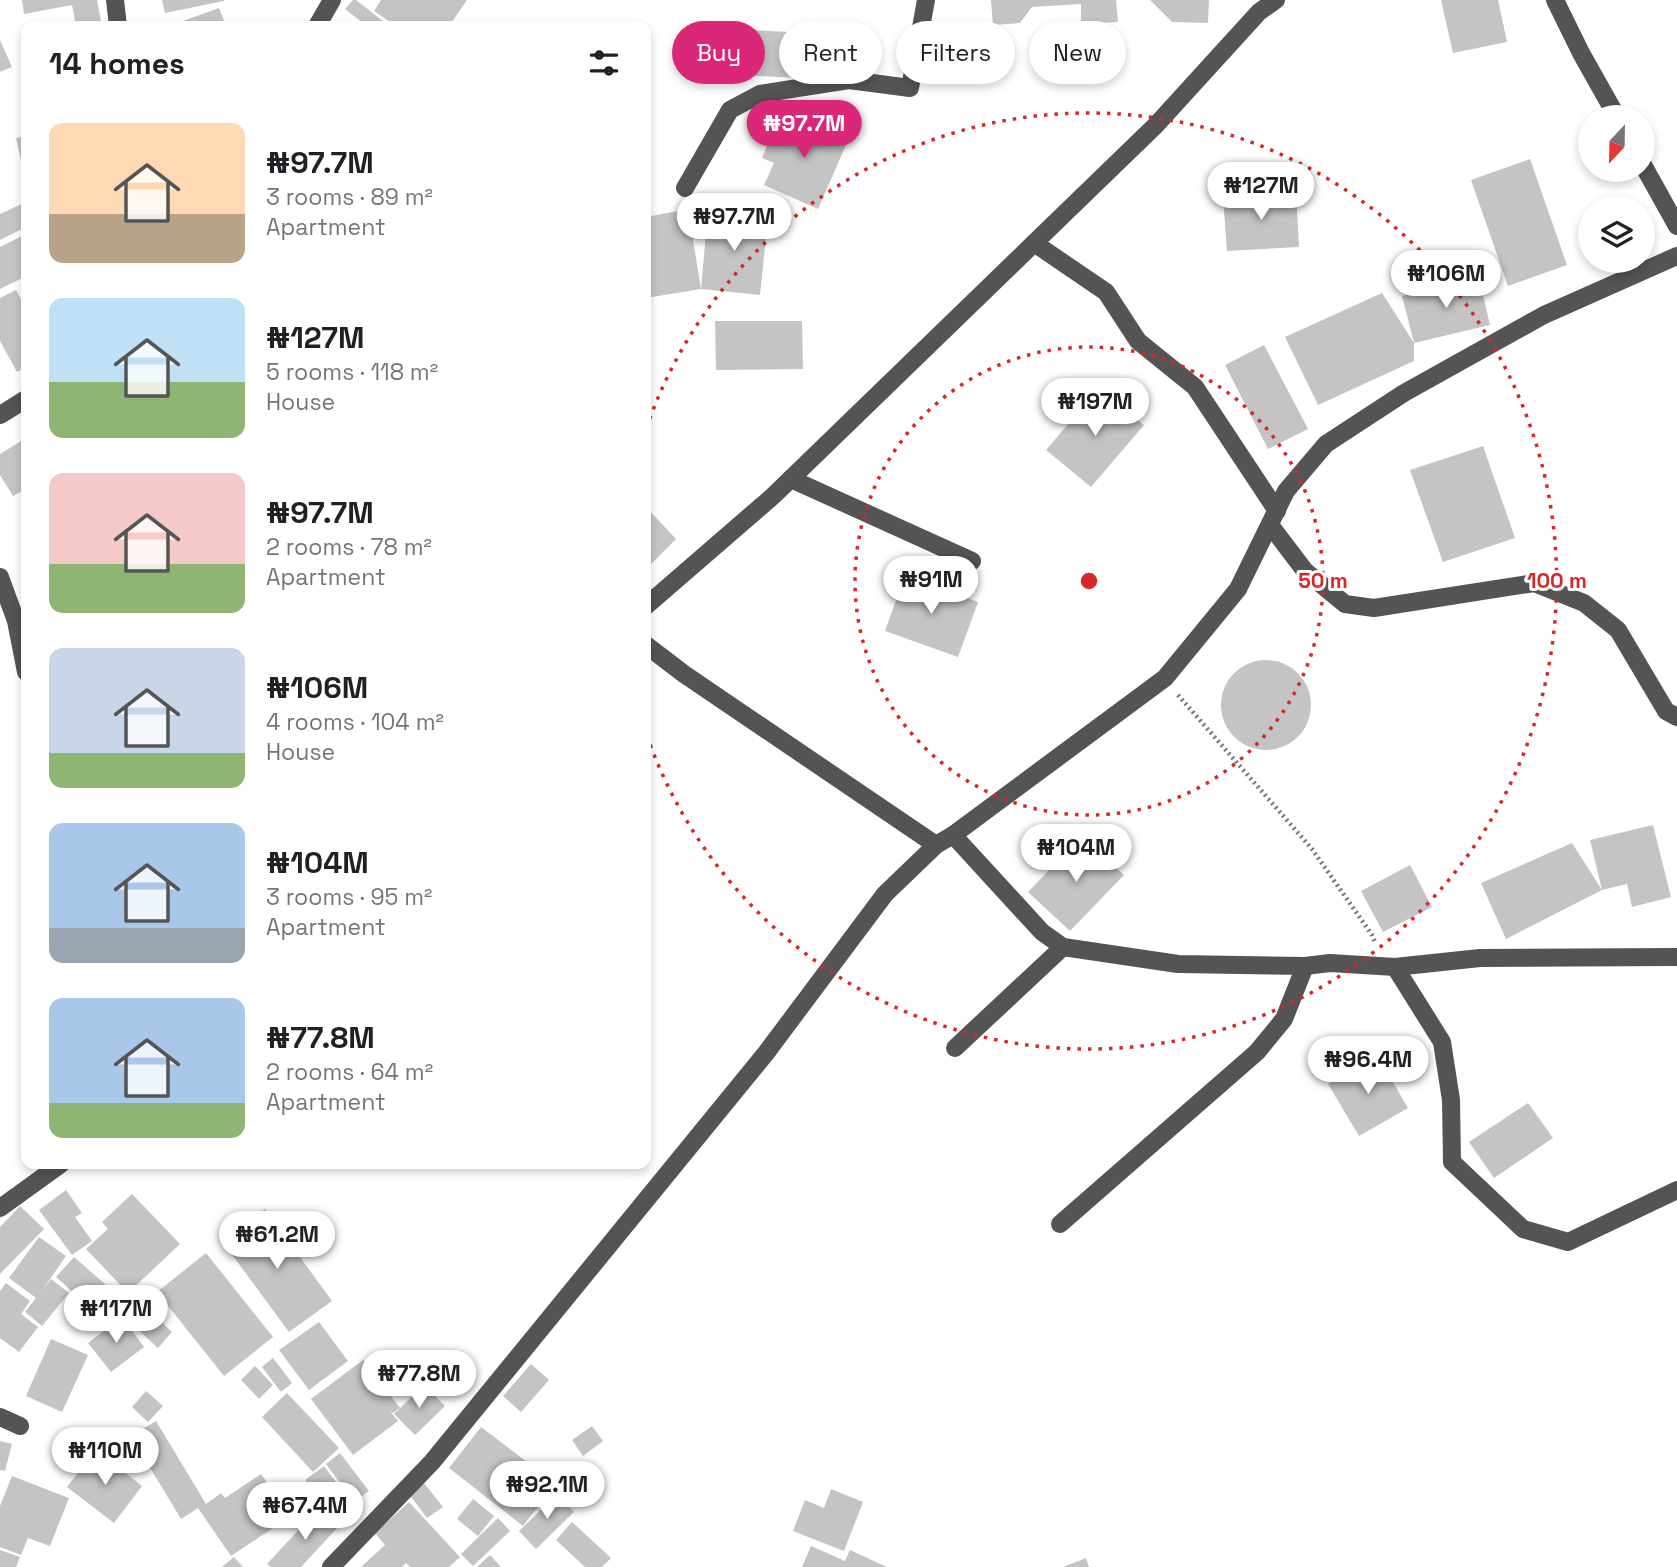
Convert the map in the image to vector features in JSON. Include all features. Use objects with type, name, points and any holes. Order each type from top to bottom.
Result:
[{"type":"street","points":[[115,0],[117,21]]},
{"type":"street","points":[[320,21],[332,0]]},
{"type":"street","points":[[685,188],[730,110],[760,94],[849,80],[910,88],[926,0]]},
{"type":"street","points":[[651,602],[791,479],[1156,125],[1259,12],[1276,0]]},
{"type":"street","points":[[1555,0],[1611,105]]},
{"type":"street","points":[[1652,182],[1677,226]]},
{"type":"street","points":[[1034,243],[1106,292],[1138,341],[1195,387],[1305,572],[1345,604],[1374,608],[1534,583],[1584,603],[1618,630],[1667,711],[1677,717]]},
{"type":"street","points":[[331,1567],[432,1462],[766,1054],[885,894],[936,845],[1164,678],[1238,589],[1286,491],[1326,444],[1404,393],[1544,315],[1677,256]]},
{"type":"street","points":[[0,415],[21,403]]},
{"type":"street","points":[[791,479],[972,561]]},
{"type":"street","points":[[0,577],[16,621],[21,646]]},
{"type":"street","points":[[651,649],[936,845]]},
{"type":"street","points":[[953,835],[1042,932],[1063,947],[1178,964],[1330,964],[1389,967],[1480,958],[1677,957]]},
{"type":"street","points":[[955,1048],[1063,947]]},
{"type":"street","points":[[1060,1224],[1257,1052],[1284,1019],[1305,966]]},
{"type":"street","points":[[1389,967],[1442,1042],[1451,1100],[1452,1162],[1523,1229],[1568,1242],[1677,1190]]},
{"type":"street","points":[[0,1208],[54,1169]]},
{"type":"street","points":[[0,1417],[20,1426]]},
{"type":"path","points":[[1164,678],[1312,849],[1372,934],[1389,967]]},
{"type":"building","points":[[22,0],[97,0],[101,21],[75,21],[72,5],[24,14]]},
{"type":"building","points":[[162,0],[224,0],[224,1],[165,13]]},
{"type":"building","points":[[356,0],[383,21],[361,21],[345,9]]},
{"type":"building","points":[[381,0],[467,0],[452,21],[389,21],[374,11]]},
{"type":"building","points":[[991,0],[1116,0],[1118,21],[1081,21],[1081,4],[1032,7],[1020,23],[993,21]]},
{"type":"building","points":[[1150,0],[1209,0],[1208,23],[1172,22]]},
{"type":"building","points":[[1441,0],[1498,0],[1507,42],[1453,53]]},
{"type":"building","points":[[219,8],[224,21],[183,21]]},
{"type":"building","points":[[765,31],[779,32],[779,77],[765,76]]},
{"type":"building","points":[[0,40],[12,67],[0,72]]},
{"type":"building","points":[[793,113],[849,138],[818,209],[764,185],[774,163],[762,158],[775,127],[785,132]]},
{"type":"building","points":[[21,137],[21,160],[16,138]]},
{"type":"building","points":[[1530,159],[1567,265],[1508,286],[1471,180]]},
{"type":"building","points":[[1296,192],[1299,247],[1227,251],[1223,197]]},
{"type":"building","points":[[21,204],[21,230],[0,240],[0,214]]},
{"type":"building","points":[[688,209],[701,289],[651,297],[651,216]]},
{"type":"building","points":[[708,211],[768,217],[760,295],[701,289]]},
{"type":"building","points":[[21,236],[21,278],[0,289],[0,247]]},
{"type":"building","points":[[1479,278],[1490,325],[1414,343],[1402,296]]},
{"type":"building","points":[[16,290],[21,299],[21,370],[17,372],[0,341],[0,298]]},
{"type":"building","points":[[1382,293],[1414,343],[1414,361],[1318,405],[1285,337]]},
{"type":"building","points":[[715,321],[802,321],[803,369],[716,370]]},
{"type":"building","points":[[1264,345],[1308,429],[1268,449],[1225,365]]},
{"type":"building","points":[[1099,388],[1144,425],[1091,487],[1046,450]]},
{"type":"building","points":[[21,441],[21,492],[13,496],[0,475],[0,454]]},
{"type":"building","points":[[1483,446],[1515,538],[1443,562],[1410,470]]},
{"type":"building","points":[[651,512],[676,539],[651,564]]},
{"type":"building","points":[[905,575],[978,602],[958,657],[885,631]]},
{"type":"building","points":[[1266,660],[1283,663],[1298,673],[1308,688],[1311,705],[1308,722],[1298,737],[1283,747],[1266,750],[1249,747],[1234,737],[1224,722],[1221,705],[1224,688],[1234,673],[1249,663]]},
{"type":"building","points":[[1653,825],[1671,897],[1632,907],[1627,884],[1602,890],[1590,840]]},
{"type":"building","points":[[1082,836],[1124,875],[1070,931],[1028,892]]},
{"type":"building","points":[[1572,843],[1602,890],[1506,939],[1481,883]]},
{"type":"building","points":[[1410,865],[1432,907],[1383,932],[1361,891]]},
{"type":"building","points":[[1377,1055],[1408,1108],[1359,1136],[1328,1084]]},
{"type":"building","points":[[1528,1103],[1553,1138],[1494,1178],[1469,1142]]},
{"type":"building","points":[[66,1190],[82,1213],[75,1217],[92,1241],[72,1255],[39,1210]]},
{"type":"building","points":[[132,1194],[180,1244],[128,1293],[86,1249],[108,1229],[102,1222]]},
{"type":"building","points":[[20,1206],[44,1229],[0,1274],[0,1227]]},
{"type":"building","points":[[265,1209],[332,1301],[289,1332],[222,1241]]},
{"type":"building","points":[[39,1237],[66,1256],[41,1292],[51,1279],[69,1293],[42,1326],[25,1312],[36,1298],[9,1278]]},
{"type":"building","points":[[206,1253],[273,1337],[224,1376],[157,1292]]},
{"type":"building","points":[[74,1257],[123,1300],[105,1321],[56,1277]]},
{"type":"building","points":[[6,1283],[30,1301],[21,1314],[38,1327],[19,1352],[0,1338],[0,1291]]},
{"type":"building","points":[[147,1309],[172,1332],[158,1348],[133,1325]]},
{"type":"building","points":[[122,1317],[144,1347],[111,1372],[88,1343]]},
{"type":"building","points":[[319,1322],[348,1361],[309,1390],[279,1350]]},
{"type":"building","points":[[51,1339],[88,1355],[62,1412],[26,1396]]},
{"type":"building","points":[[273,1358],[292,1383],[281,1392],[262,1367]]},
{"type":"building","points":[[363,1360],[400,1408],[393,1413],[390,1411],[398,1421],[353,1455],[311,1399]]},
{"type":"building","points":[[531,1364],[549,1380],[521,1412],[503,1396]]},
{"type":"building","points":[[255,1366],[273,1385],[259,1399],[241,1380]]},
{"type":"building","points":[[424,1385],[445,1406],[415,1435],[394,1414]]},
{"type":"building","points":[[146,1391],[163,1406],[148,1422],[132,1407]]},
{"type":"building","points":[[287,1393],[339,1448],[313,1472],[262,1417]]},
{"type":"building","points":[[156,1421],[206,1504],[221,1493],[225,1498],[261,1474],[291,1516],[231,1556],[198,1508],[181,1519],[131,1436]]},
{"type":"building","points":[[592,1426],[603,1441],[583,1456],[572,1440]]},
{"type":"building","points":[[481,1427],[556,1484],[523,1526],[449,1468]]},
{"type":"building","points":[[0,1441],[12,1444],[5,1471],[0,1470]]},
{"type":"building","points":[[96,1450],[142,1486],[114,1523],[67,1487]]},
{"type":"building","points":[[340,1453],[369,1491],[354,1502],[326,1464]]},
{"type":"building","points":[[324,1466],[356,1509],[337,1523],[305,1480]]},
{"type":"building","points":[[12,1476],[69,1498],[50,1546],[28,1538],[21,1555],[0,1547],[0,1506]]},
{"type":"building","points":[[424,1483],[443,1507],[427,1518],[409,1494]]},
{"type":"building","points":[[831,1489],[863,1502],[844,1551],[793,1531],[805,1500],[824,1508]]},
{"type":"building","points":[[557,1494],[574,1512],[536,1549],[519,1531]]},
{"type":"building","points":[[473,1499],[494,1516],[478,1536],[457,1519]]},
{"type":"building","points":[[409,1502],[460,1557],[449,1567],[410,1567],[406,1563],[402,1567],[361,1567],[385,1545],[375,1533]]},
{"type":"building","points":[[318,1509],[338,1527],[301,1567],[271,1567],[267,1564]]},
{"type":"building","points":[[498,1518],[510,1531],[473,1566],[461,1554]]},
{"type":"building","points":[[572,1522],[611,1558],[602,1567],[585,1567],[556,1540]]},
{"type":"building","points":[[811,1546],[845,1561],[850,1550],[887,1567],[802,1567]]},
{"type":"building","points":[[0,1550],[20,1557],[16,1567],[0,1567]]},
{"type":"building","points":[[490,1555],[501,1567],[477,1567]]},
{"type":"building","points":[[234,1557],[243,1567],[222,1567]]},
{"type":"building","points":[[1086,1558],[1089,1567],[1063,1567]]}]
